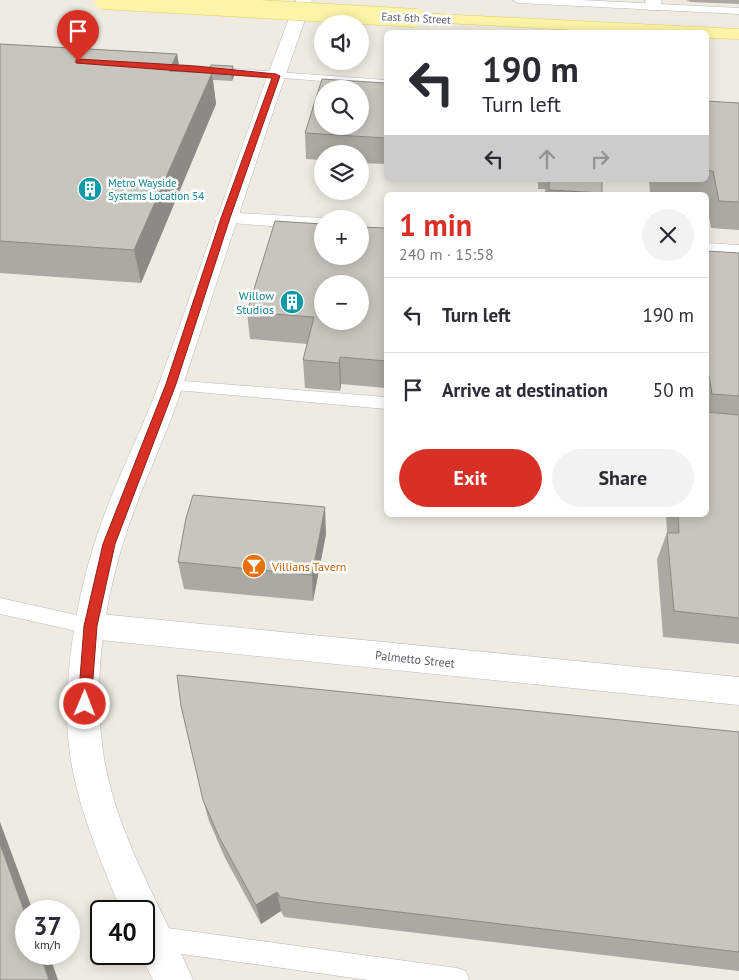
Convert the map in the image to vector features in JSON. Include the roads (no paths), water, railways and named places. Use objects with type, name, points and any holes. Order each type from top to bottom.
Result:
[{"type":"main road","name":"East 6th Street","points":[[103,0],[659,30]]},
{"type":"main road","points":[[709,33],[739,34]]},
{"type":"street","points":[[137,900],[95,798],[85,743],[85,685],[90,626],[109,544],[171,384],[225,218],[303,3]]},
{"type":"street","points":[[225,218],[314,224]]},
{"type":"street","points":[[709,250],[739,252]]},
{"type":"street","name":"Palmetto Street","points":[[90,626],[739,691]]},
{"type":"street","points":[[155,942],[173,980]]},
{"type":"lane","points":[[220,0],[303,3]]},
{"type":"lane","points":[[518,0],[654,4],[739,11]]},
{"type":"lane","points":[[146,66],[384,83]]},
{"type":"lane","points":[[171,384],[384,403]]},
{"type":"lane","points":[[0,606],[90,626]]},
{"type":"lane","points":[[155,925],[457,980]]},
{"type":"place","name":"Metro Wayside Systems Location 54","points":[[90,189]]},
{"type":"place","name":"Willow Studios","points":[[292,302]]},
{"type":"place","name":"Villians Tavern","points":[[254,566]]}]
